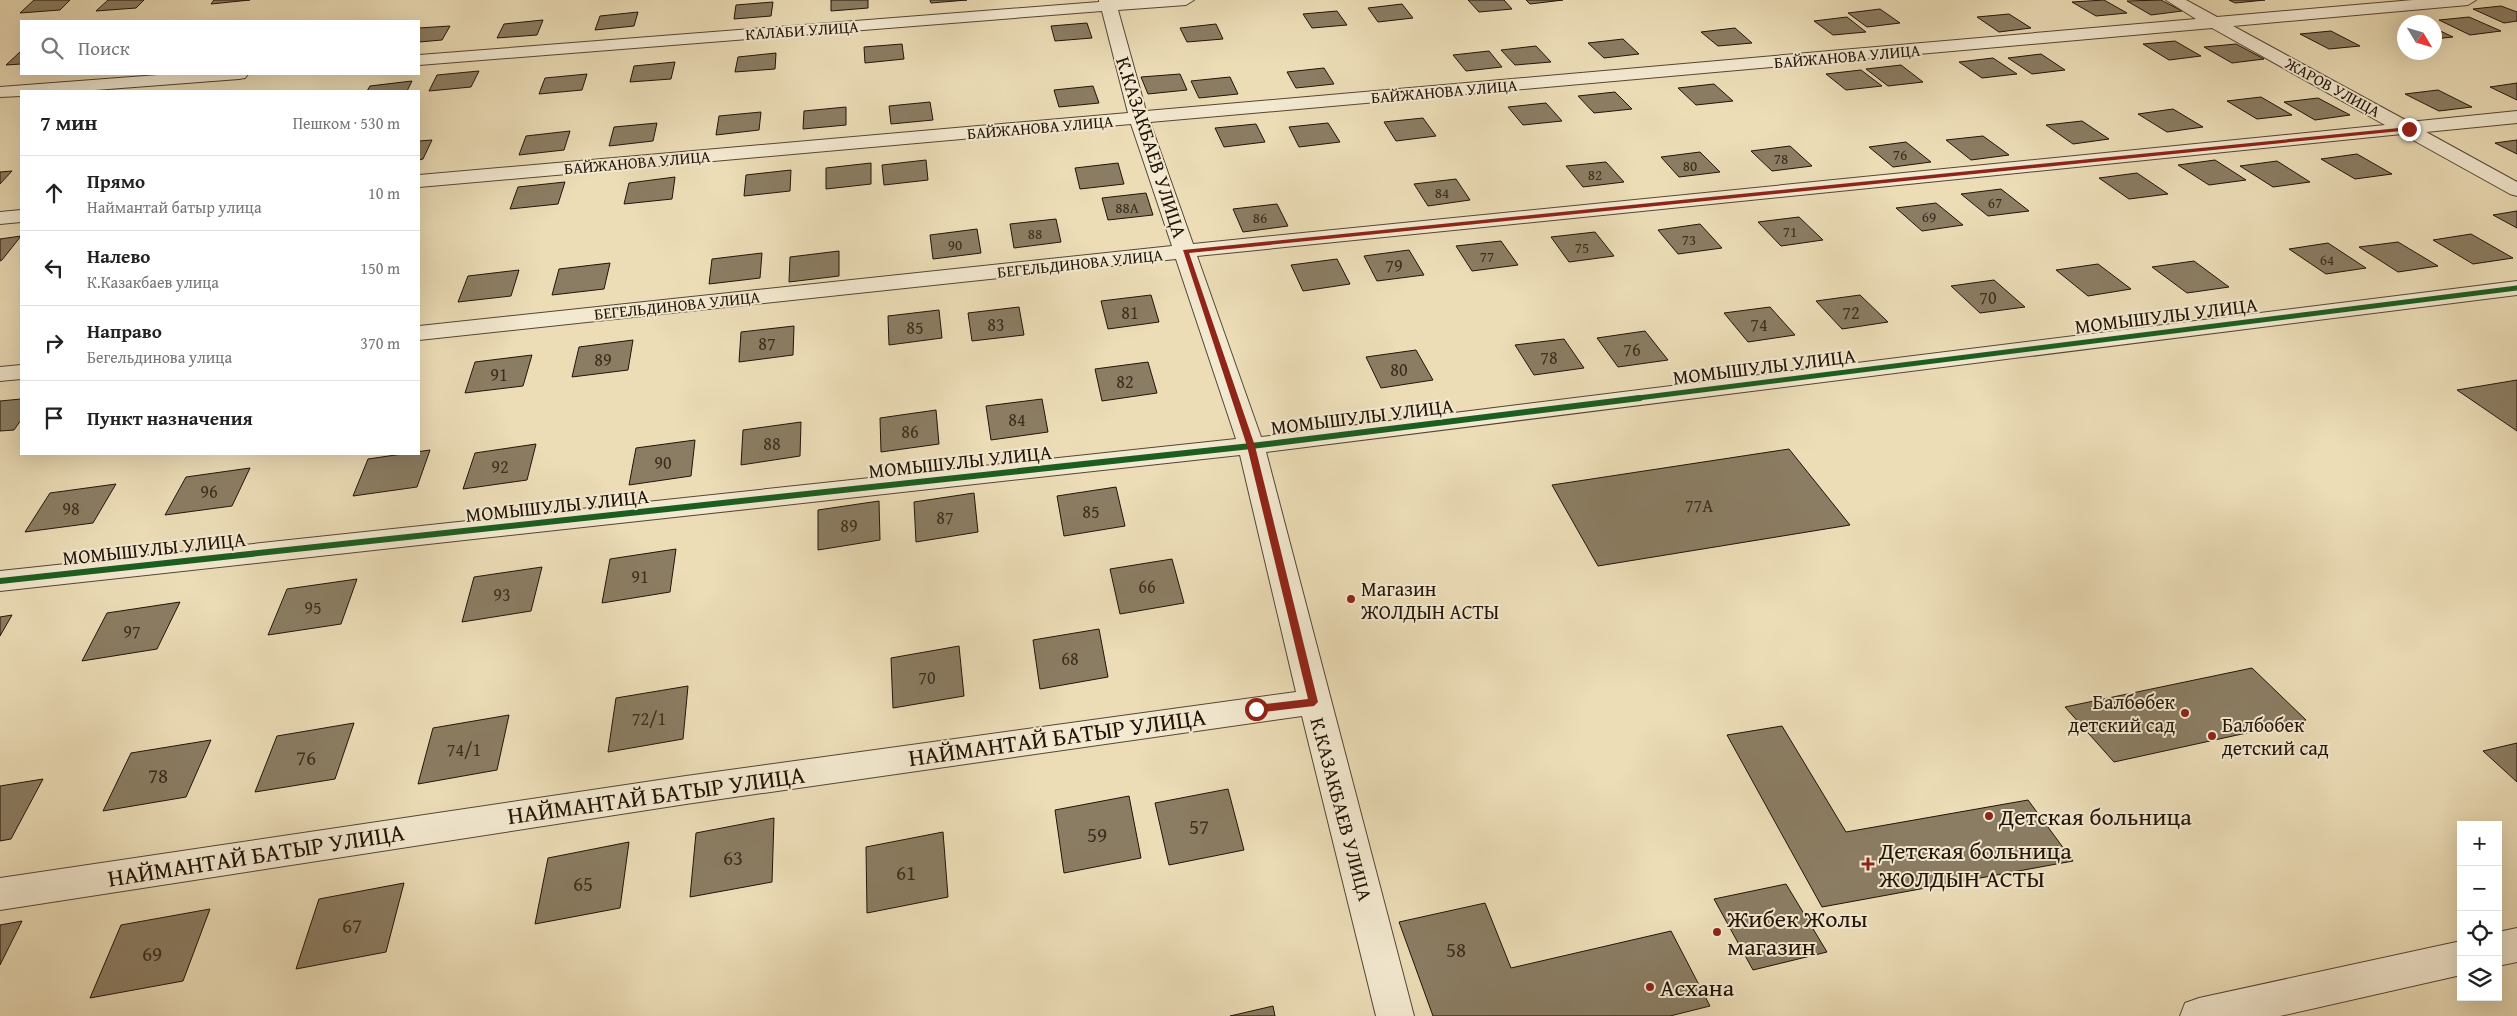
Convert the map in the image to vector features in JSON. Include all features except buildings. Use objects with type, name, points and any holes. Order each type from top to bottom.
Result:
[{"type":"street","name":"КАЛАБИ УЛИЦА","points":[[420,60],[1108,3],[1186,0]]},
{"type":"street","name":"ЖАРОВ УЛИЦА","points":[[2174,0],[2517,190]]},
{"type":"street","name":"БАЙЖАНОВА УЛИЦА","points":[[420,181],[2468,0]]},
{"type":"street","name":"К.КАЗАКБАЕВ УЛИЦА","points":[[1108,3],[1139,118],[1186,251],[1251,446],[1314,702],[1395,1016]]},
{"type":"street","points":[[27,90],[226,75]]},
{"type":"street","points":[[0,92],[20,90]]},
{"type":"street","name":"БЕГЕЛЬДИНОВА УЛИЦА","points":[[420,333],[1186,251],[2517,117]]},
{"type":"street","points":[[0,218],[20,216]]},
{"type":"street","name":"МОМЫШУЛЫ УЛИЦА","points":[[0,581],[1251,446],[2517,288]]},
{"type":"street","points":[[0,374],[20,372]]},
{"type":"street","name":"НАЙМАНТАЙ БАТЫР УЛИЦА","points":[[0,894],[686,790],[1314,702]]},
{"type":"street","points":[[2502,948],[2517,945]]},
{"type":"street","points":[[2199,1016],[2457,959]]},
{"type":"cycle path","points":[[0,581],[1251,446],[2517,288]]},
{"type":"place","name":"Магазин ЖОЛДЫН АСТЫ","points":[[1351,599]]},
{"type":"place","name":"Балбөбек детский сад","points":[[2185,713]]},
{"type":"place","name":"Балбобек детский сад","points":[[2212,736]]},
{"type":"place","name":"Детская больница","points":[[1989,816]]},
{"type":"place","name":"Детская больница ЖОЛДЫН АСТЫ","points":[[1868,864]]},
{"type":"place","name":"Жибек Жолы магазин","points":[[1717,932]]},
{"type":"place","name":"Асхана","points":[[1650,987]]},
{"type":"route","points":[[1256,709],[1314,702],[1251,446],[1186,251],[2409,129]]}]
